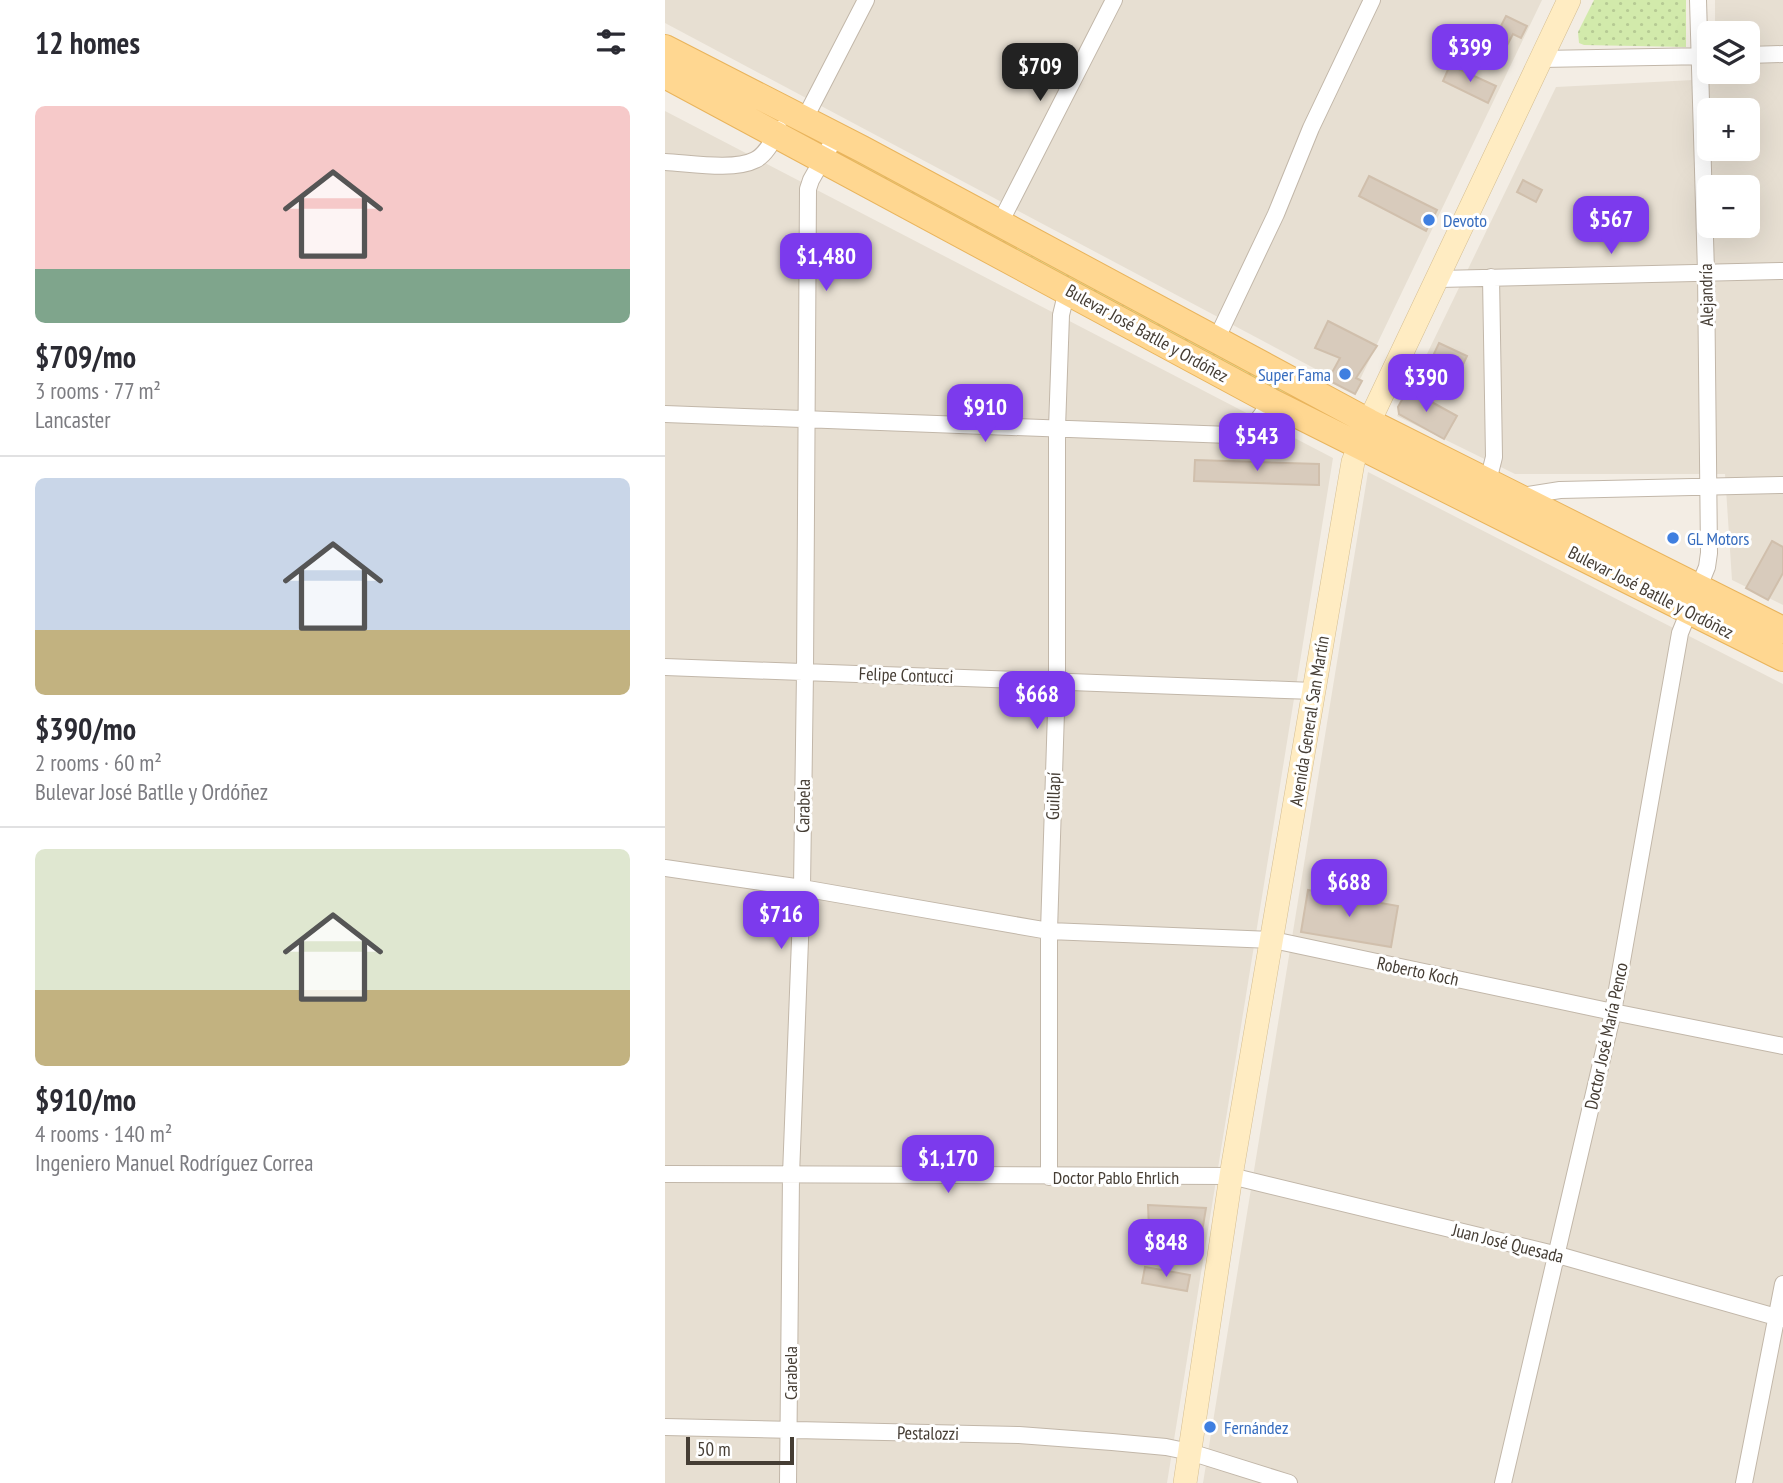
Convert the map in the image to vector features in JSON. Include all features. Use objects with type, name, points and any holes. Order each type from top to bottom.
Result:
[{"type":"main road","name":"Avenida General San Martín","points":[[1185,1483],[1231,1176],[1350,473],[1364,434],[1569,0]]},
{"type":"main road","name":"Bulevar José Batlle y Ordóñez","points":[[665,48],[1067,290],[1270,401],[1488,481],[1519,496],[1694,599],[1783,658]]},
{"type":"main road","name":"Bulevar José Batlle y Ordóñez","points":[[665,75],[789,122]]},
{"type":"main road","name":"Bulevar José Batlle y Ordóñez","points":[[830,148],[1000,223],[1216,340],[1364,434],[1694,599],[1783,630]]},
{"type":"street","points":[[665,162],[739,165],[756,160],[789,122],[866,0]]},
{"type":"street","points":[[1000,223],[1114,0]]},
{"type":"street","points":[[1216,340],[1372,0]]},
{"type":"street","name":"Alejandría","points":[[1697,0],[1700,21]]},
{"type":"street","points":[[1760,55],[1783,54]]},
{"type":"street","points":[[1541,59],[1697,56]]},
{"type":"street","name":"Alejandría","points":[[1694,599],[1707,567],[1709,552],[1704,84]]},
{"type":"street","name":"Carabela","points":[[788,1483],[791,1175],[802,888],[808,189],[830,148]]},
{"type":"street","points":[[1439,278],[1783,271]]},
{"type":"street","points":[[1488,481],[1494,457],[1491,277]]},
{"type":"street","name":"Guillapí","points":[[1049,1177],[1049,931],[1057,680],[1057,428],[1061,315],[1067,290]]},
{"type":"street","points":[[665,414],[1230,435],[1248,429],[1259,421],[1270,401]]},
{"type":"street","points":[[1519,496],[1560,490],[1783,485]]},
{"type":"street","name":"Doctor José María Penco","points":[[1503,1483],[1613,1013],[1680,633],[1694,599]]},
{"type":"street","name":"Felipe Contucci","points":[[665,667],[1314,691]]},
{"type":"street","name":"Roberto Koch","points":[[665,869],[802,888],[1049,931],[1273,940],[1613,1013],[1783,1046]]},
{"type":"street","name":"Doctor Pablo Ehrlich","points":[[665,1174],[1231,1176]]},
{"type":"street","name":"Juan José Quesada","points":[[1231,1176],[1558,1255],[1780,1319]]},
{"type":"street","points":[[1744,1483],[1780,1319],[1783,1284]]},
{"type":"street","name":"Pestalozzi","points":[[665,1427],[1019,1435],[1153,1446],[1190,1452],[1289,1483]]},
{"type":"shaded area","points":[[665,0],[1542,0],[1355,390],[665,23]]},
{"type":"shaded area","points":[[1715,0],[1783,0],[1783,605],[1732,580],[1725,474],[1515,474],[1397,416],[1556,87],[1697,80],[1697,84],[1760,84],[1760,21],[1715,21]]},
{"type":"shaded area","points":[[665,111],[1333,458],[1167,1483],[665,1483]]},
{"type":"shaded area","points":[[1368,472],[1783,684],[1783,1483],[1203,1483]]},
{"type":"green space","points":[[1594,0],[1686,0],[1686,47],[1579,43],[1578,32]]},
{"type":"green space","points":[[845,154],[1354,425],[1353,431],[842,157]]},
{"type":"building","points":[[1506,16],[1527,26],[1521,38],[1513,34],[1502,55],[1484,46],[1494,25],[1500,28]]},
{"type":"building","points":[[1450,65],[1496,86],[1488,103],[1443,81]]},
{"type":"building","points":[[1369,176],[1437,210],[1426,231],[1359,196]]},
{"type":"building","points":[[1523,180],[1542,190],[1536,202],[1517,192]]},
{"type":"building","points":[[1328,321],[1377,346],[1356,378],[1362,381],[1355,394],[1328,380],[1340,358],[1315,348]]},
{"type":"building","points":[[1439,343],[1467,356],[1460,371],[1432,358]]},
{"type":"building","points":[[1408,389],[1457,416],[1444,439],[1399,414],[1398,407]]},
{"type":"building","points":[[1195,460],[1319,464],[1319,485],[1194,481]]},
{"type":"building","points":[[1772,541],[1783,547],[1783,573],[1768,600],[1746,588]]},
{"type":"building","points":[[1308,890],[1398,906],[1391,947],[1301,932]]},
{"type":"building","points":[[1148,1205],[1206,1208],[1201,1238],[1149,1230]]},
{"type":"building","points":[[1145,1267],[1190,1275],[1187,1291],[1142,1283]]},
{"type":"place","name":"Devoto","points":[[1429,220]]},
{"type":"place","name":"Super Fama","points":[[1345,374]]},
{"type":"place","name":"GL Motors","points":[[1673,538]]},
{"type":"place","name":"Fernández","points":[[1210,1427]]}]
